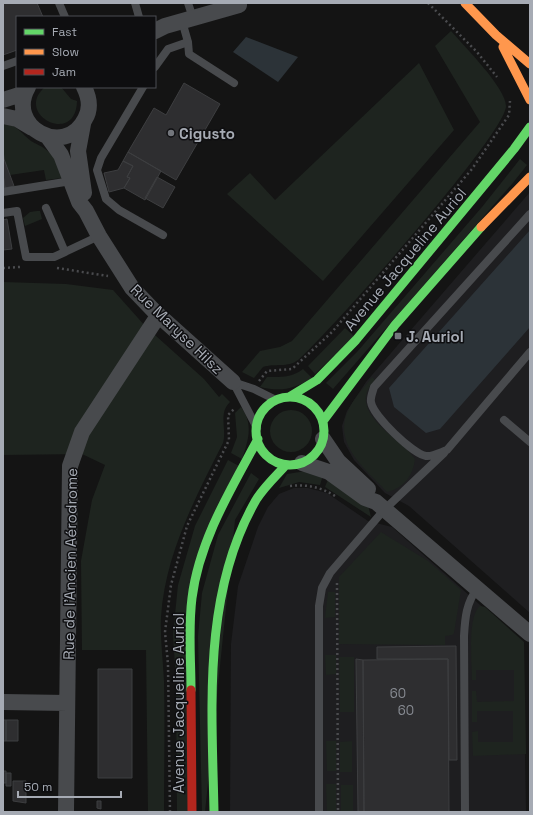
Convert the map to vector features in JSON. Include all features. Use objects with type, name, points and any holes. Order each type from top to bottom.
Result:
[{"type":"main road","points":[[464,3],[496,36],[530,64]]},
{"type":"main road","points":[[496,36],[512,62],[530,100]]},
{"type":"main road","name":"Avenue Jacqueline Auriol","points":[[289,397],[316,380],[356,340],[514,149],[530,126]]},
{"type":"main road","points":[[323,421],[351,381],[410,307],[493,215],[530,177]]},
{"type":"main road","points":[[289,397],[297,398],[310,404],[320,414],[323,421],[323,439],[315,454],[302,463],[286,464],[278,462],[265,453],[258,439],[257,428],[263,412],[276,400],[289,397]]},
{"type":"main road","name":"Avenue Jacqueline Auriol","points":[[192,812],[189,638],[191,604],[198,569],[219,511],[258,439]]},
{"type":"main road","points":[[214,812],[213,674],[218,609],[223,583],[233,549],[250,511],[268,482],[286,464]]},
{"type":"street","points":[[156,30],[187,14],[242,4]]},
{"type":"street","name":"Rue Maryse Hilsz","points":[[86,211],[78,151],[83,124],[88,115],[89,104],[87,89]]},
{"type":"street","points":[[3,100],[26,90]]},
{"type":"street","points":[[26,90],[23,111],[32,128]]},
{"type":"street","points":[[3,116],[18,119],[48,137],[67,136],[76,131],[83,124]]},
{"type":"street","name":"Rue Maryse Hilsz","points":[[48,137],[61,155],[79,202],[86,211],[99,236],[132,288],[158,316],[234,382]]},
{"type":"street","name":"Rue de l'Ancien Aérodrome","points":[[66,812],[70,466],[82,432],[158,316]]},
{"type":"street","points":[[323,439],[338,461],[370,492],[380,506]]},
{"type":"street","points":[[302,463],[329,472],[365,498],[380,506],[478,588],[530,634]]},
{"type":"street","points":[[3,702],[67,702]]},
{"type":"lane","points":[[59,3],[65,16]]},
{"type":"lane","points":[[135,3],[139,16]]},
{"type":"lane","points":[[187,14],[189,54],[234,83]]},
{"type":"lane","points":[[156,66],[168,49],[188,42]]},
{"type":"lane","points":[[3,66],[16,61]]},
{"type":"lane","points":[[142,88],[101,158],[97,170],[106,199],[119,210],[163,235]]},
{"type":"lane","points":[[3,192],[71,181]]},
{"type":"lane","points":[[46,208],[65,252]]},
{"type":"lane","points":[[3,213],[17,211],[26,257],[54,257],[99,236]]},
{"type":"lane","points":[[447,450],[427,456],[417,452],[378,417],[371,402],[374,387],[530,214]]},
{"type":"lane","points":[[319,812],[317,756],[320,686],[320,597],[330,573],[380,506],[447,450],[530,352]]},
{"type":"lane","points":[[234,382],[254,389],[276,400]]},
{"type":"lane","points":[[234,382],[257,428]]},
{"type":"lane","points":[[504,420],[530,442]]},
{"type":"lane","points":[[465,812],[465,617],[471,596],[478,588]]},
{"type":"path","points":[[428,3],[477,52],[494,72],[500,83]]},
{"type":"path","points":[[252,381],[258,383],[267,371],[292,369],[332,332],[472,169],[509,115],[510,102],[507,95]]},
{"type":"path","points":[[3,268],[23,266]]},
{"type":"path","points":[[51,268],[110,276]]},
{"type":"path","points":[[286,488],[305,485],[327,491],[339,499]]},
{"type":"path","points":[[337,576],[338,812]]},
{"type":"shaded area","points":[[451,31],[492,78],[504,98],[506,106],[498,124],[478,154],[448,192],[377,276],[316,343],[298,360],[290,364],[263,367],[254,378],[242,372],[260,351],[280,347],[292,341],[480,122],[435,46]]},
{"type":"shaded area","points":[[246,37],[298,57],[278,82],[233,52]]},
{"type":"shaded area","points":[[419,63],[454,130],[323,281],[227,194],[250,173],[275,200]]},
{"type":"shaded area","points":[[44,88],[62,88],[71,99],[77,101],[74,115],[67,122],[58,124],[49,121],[41,115],[36,107],[37,97]]},
{"type":"shaded area","points":[[3,123],[12,125],[31,141],[50,153],[56,162],[62,178],[46,180],[44,170],[10,175],[4,159]]},
{"type":"shaded area","points":[[520,159],[527,165],[512,184],[333,389],[326,383],[357,352],[482,207]]},
{"type":"shaded area","points":[[530,192],[530,613],[409,506],[385,493],[354,460],[344,442],[342,426],[347,411],[366,382]]},
{"type":"shaded area","points":[[40,211],[42,219],[25,226],[23,218],[30,212]]},
{"type":"shaded area","points":[[530,230],[530,327],[440,429],[426,433],[394,407],[389,388]]},
{"type":"shaded area","points":[[3,282],[66,284],[113,290],[146,327],[204,379],[219,397],[222,394],[230,402],[224,411],[223,443],[183,527],[168,571],[164,594],[161,617],[161,641],[164,681],[164,812],[148,812],[146,650],[82,650],[81,561],[92,500],[105,465],[82,454],[3,455]]},
{"type":"shaded area","points":[[345,328],[354,336],[315,374],[308,366]]},
{"type":"shaded area","points":[[303,369],[312,378],[299,385],[281,389],[260,387],[267,377],[281,377],[295,374]]},
{"type":"shaded area","points":[[372,377],[375,380],[367,392],[366,403],[370,413],[378,423],[415,459],[412,471],[407,480],[398,488],[387,492],[355,457],[345,436],[344,425],[349,408]]},
{"type":"shaded area","points":[[241,407],[245,413],[249,426],[248,439],[242,459],[231,453],[237,437],[235,413]]},
{"type":"shaded area","points":[[287,410],[295,410],[303,413],[309,419],[312,431],[309,443],[303,449],[295,452],[287,452],[279,449],[273,443],[270,435],[270,427],[273,419],[279,413]]},
{"type":"shaded area","points":[[228,460],[239,466],[197,561],[189,812],[177,812],[176,681],[173,635],[178,585],[195,526]]},
{"type":"shaded area","points":[[306,471],[323,475],[320,485],[299,482],[279,488],[287,474]]},
{"type":"shaded area","points":[[251,473],[259,479],[235,520],[205,812],[202,812],[198,636],[202,593],[218,535]]},
{"type":"shaded area","points":[[329,477],[368,505],[371,517],[325,487]]},
{"type":"shaded area","points":[[294,488],[308,488],[327,493],[368,521],[392,527],[523,643],[526,812],[230,812],[231,644],[238,586],[258,527],[268,507],[279,494]]},
{"type":"shaded area","points":[[381,532],[428,561],[461,590],[454,633],[452,635],[445,636],[445,645],[339,644],[339,577]]},
{"type":"shaded area","points":[[328,592],[335,592],[335,617],[325,618]]},
{"type":"shaded area","points":[[480,606],[485,607],[524,642],[526,754],[473,756],[472,732],[478,731],[478,742],[513,742],[513,711],[477,711],[477,722],[472,722],[472,691],[476,691],[477,702],[514,701],[514,670],[476,670],[476,680],[472,680],[471,641],[473,620],[476,611]]},
{"type":"shaded area","points":[[325,655],[336,655],[336,674],[326,675]]},
{"type":"shaded area","points":[[339,657],[354,657],[354,712],[340,712]]},
{"type":"shaded area","points":[[326,741],[336,741],[336,771],[327,771]]},
{"type":"shaded area","points":[[352,741],[352,772],[340,772],[340,742]]},
{"type":"shaded area","points":[[326,784],[336,784],[336,812],[327,812]]},
{"type":"shaded area","points":[[341,785],[353,785],[353,812],[341,812]]},
{"type":"building","points":[[3,3],[37,3],[43,16],[16,16],[16,50],[3,55]]},
{"type":"building","name":"Cigusto","points":[[184,83],[220,104],[176,180],[128,152],[154,108],[166,115]]},
{"type":"building","points":[[3,149],[4,159],[14,186],[5,188],[3,174]]},
{"type":"building","points":[[128,152],[161,171],[145,200],[124,188],[130,178],[127,177],[133,166],[123,161]]},
{"type":"building","points":[[123,161],[133,166],[127,177],[130,178],[124,188],[109,192],[104,173],[118,170]]},
{"type":"building","points":[[3,174],[5,188],[3,188]]},
{"type":"building","points":[[157,177],[175,187],[163,208],[145,198]]},
{"type":"building","points":[[7,219],[12,249],[3,250],[3,220]]},
{"type":"building","points":[[456,646],[457,760],[449,760],[448,659],[377,659],[377,647]]},
{"type":"building","points":[[356,659],[363,660],[364,812],[358,812]]},
{"type":"building","points":[[448,659],[449,812],[364,812],[363,660]]},
{"type":"building","points":[[98,669],[132,669],[132,778],[98,778]]},
{"type":"building","points":[[3,720],[6,720],[6,741],[3,741]]},
{"type":"building","points":[[6,720],[18,720],[18,741],[6,741]]},
{"type":"building","points":[[3,771],[6,771],[6,783],[3,783]]},
{"type":"building","points":[[6,773],[11,773],[11,786],[6,786]]},
{"type":"building","points":[[13,781],[26,781],[26,803],[13,801]]},
{"type":"building","points":[[97,801],[101,801],[101,809],[97,808]]},
{"type":"traffic: fast","points":[[289,397],[317,380],[356,340],[514,149],[530,127]]},
{"type":"traffic: fast","points":[[323,421],[395,325],[481,227]]},
{"type":"traffic: fast","points":[[290,397],[303,400],[314,407],[321,418],[324,431],[321,444],[314,455],[303,462],[290,465],[277,462],[266,455],[259,444],[256,431],[259,418],[266,407],[277,400],[290,397]]},
{"type":"traffic: fast","points":[[191,690],[190,621],[192,598],[201,556],[227,496],[258,439]]},
{"type":"traffic: fast","points":[[214,812],[212,692],[218,612],[226,574],[239,536],[259,495],[286,465]]},
{"type":"traffic: slow","points":[[465,3],[496,35],[530,64]]},
{"type":"traffic: slow","points":[[503,47],[530,100]]},
{"type":"traffic: slow","points":[[481,227],[530,177]]},
{"type":"traffic: jam","points":[[191,690],[192,812]]},
{"type":"place","name":"Cigusto","points":[[171,133]]},
{"type":"place","name":"J. Auriol","points":[[398,336]]}]
